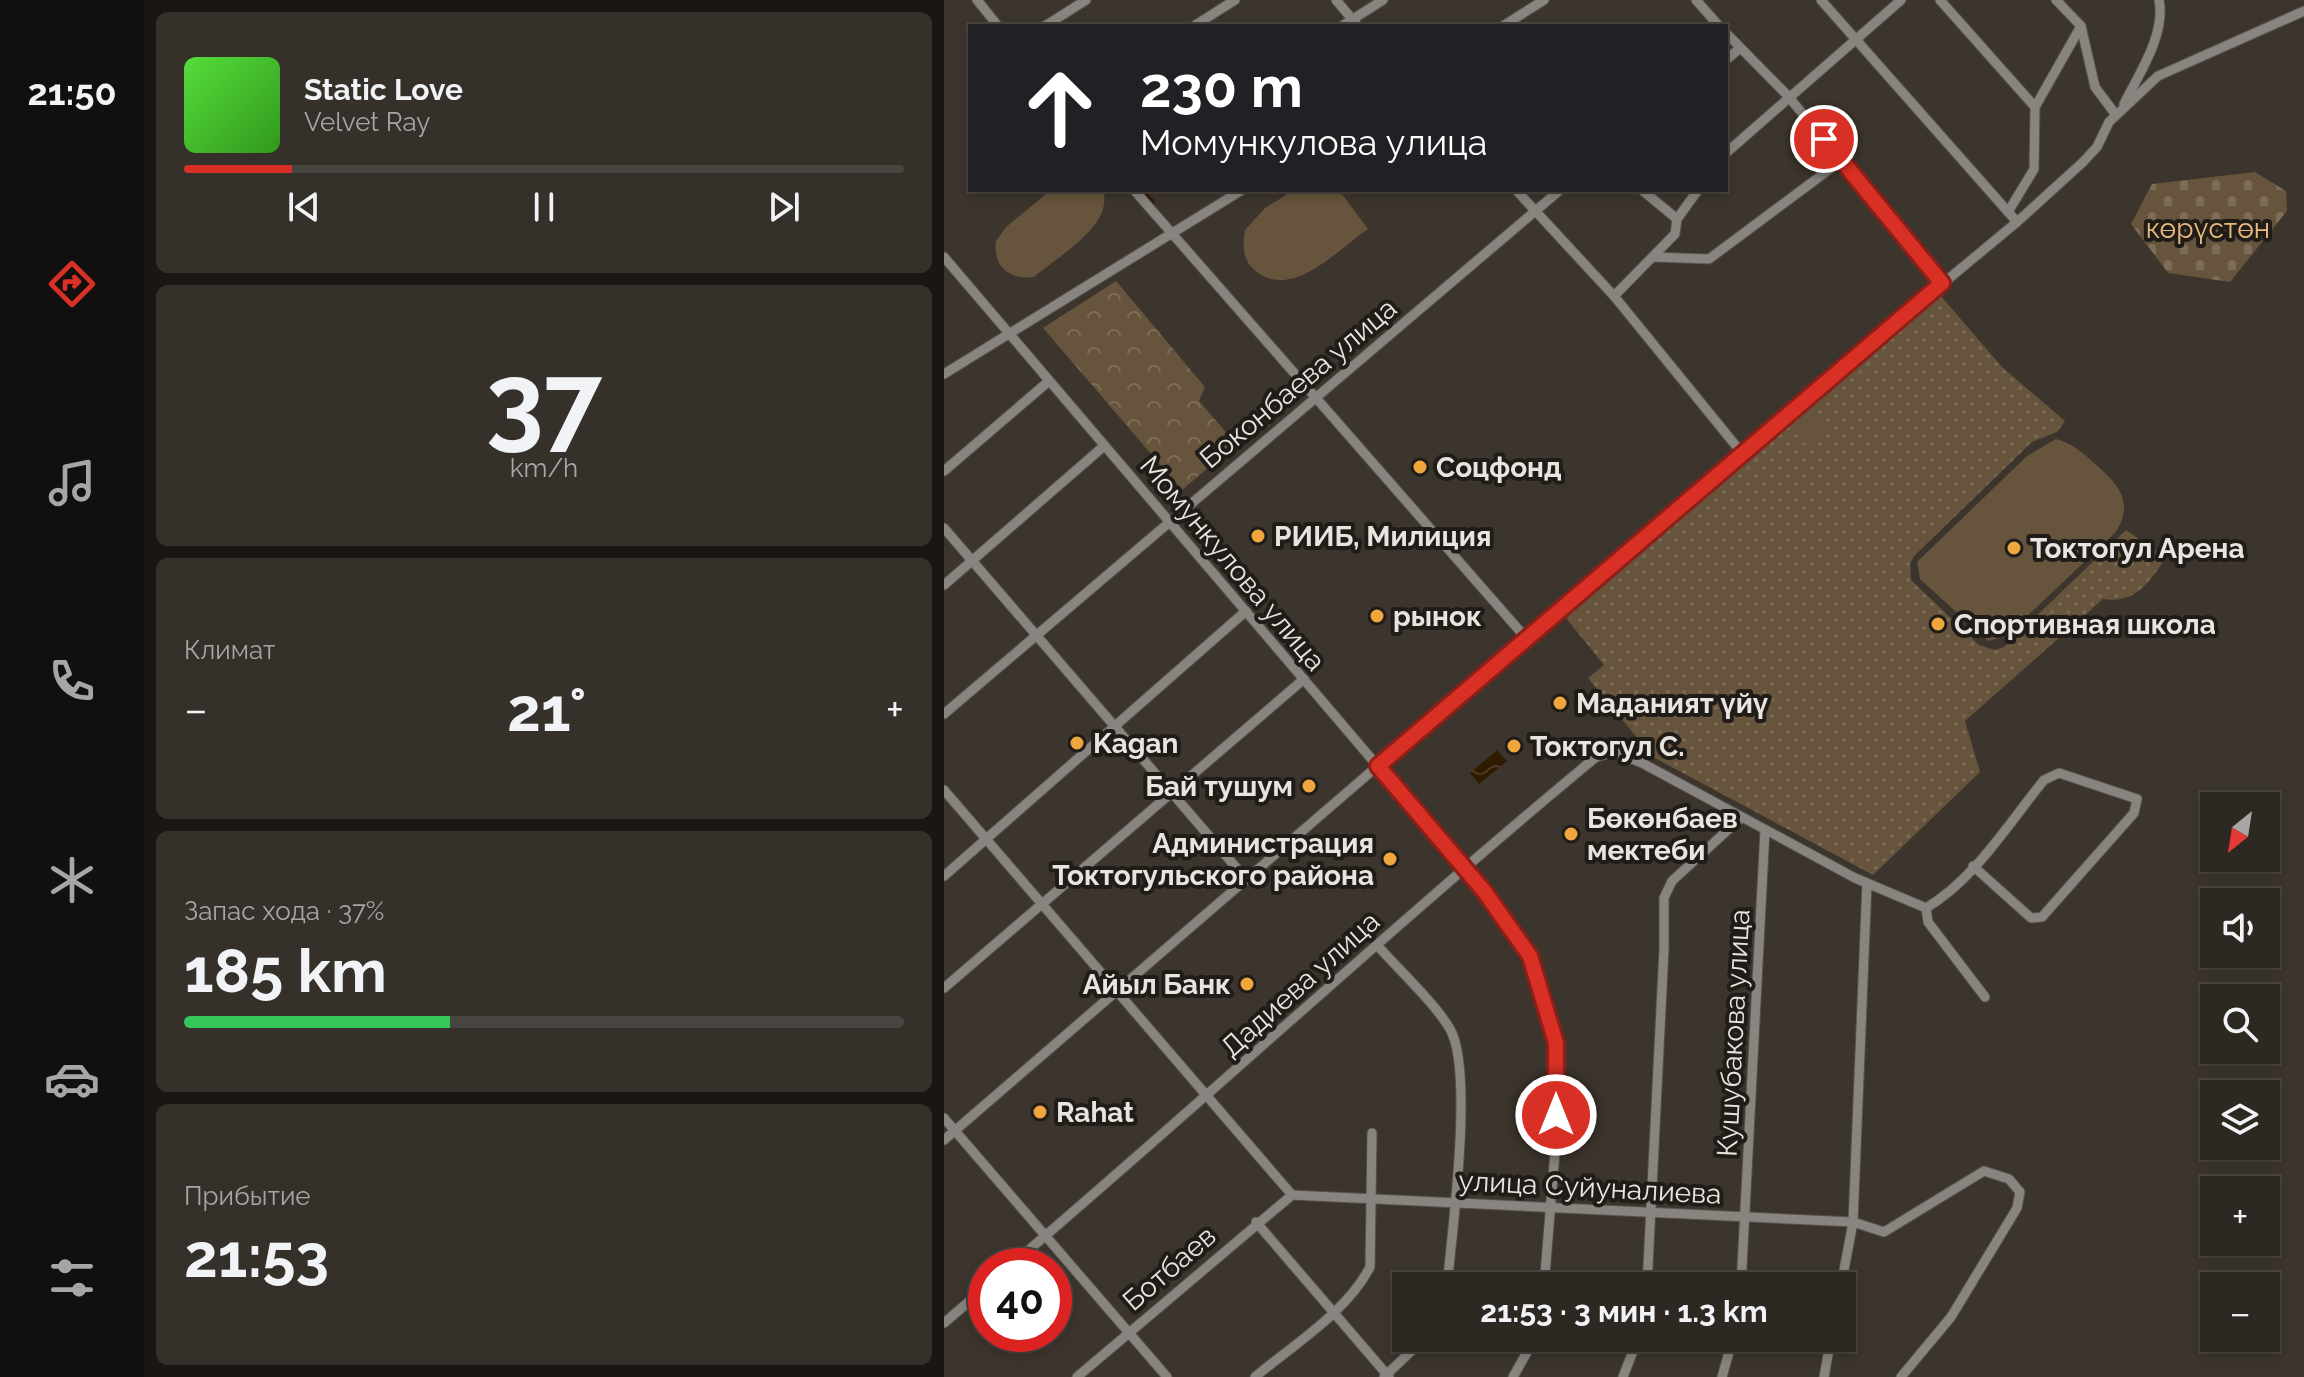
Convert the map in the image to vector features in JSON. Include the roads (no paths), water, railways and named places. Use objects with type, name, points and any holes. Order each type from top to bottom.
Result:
[{"type":"street","points":[[977,0],[996,24]]},
{"type":"street","points":[[1048,24],[1086,0]]},
{"type":"street","points":[[1197,24],[1235,0]]},
{"type":"street","points":[[1336,0],[1355,23],[1383,0]]},
{"type":"street","points":[[1506,24],[1544,0]]},
{"type":"street","points":[[1696,0],[1717,24]]},
{"type":"street","points":[[1821,0],[2017,222]]},
{"type":"street","points":[[1728,151],[1901,0]]},
{"type":"street","points":[[1940,0],[2035,107]]},
{"type":"street","points":[[2056,0],[2081,26],[2095,87],[2118,113]]},
{"type":"street","points":[[944,1140],[1741,452],[2017,222],[2082,163],[2118,113],[2150,49],[2162,15],[2159,0]]},
{"type":"street","points":[[2118,113],[2158,76],[2304,11]]},
{"type":"street","points":[[2008,212],[2034,169],[2035,107],[2081,26]]},
{"type":"street","points":[[1728,35],[1788,96],[1942,283]]},
{"type":"street","points":[[1728,58],[1740,48]]},
{"type":"street","points":[[1653,257],[1709,259],[1842,160]]},
{"type":"street","points":[[1136,192],[1526,638]]},
{"type":"street","points":[[944,374],[1239,192]]},
{"type":"street","points":[[1518,192],[1614,296],[1741,452]]},
{"type":"street","name":"Боконбаева улица","points":[[944,714],[1558,192]]},
{"type":"street","points":[[1644,192],[1668,215],[1677,219]]},
{"type":"street","points":[[1614,296],[1675,234],[1677,219],[1697,192]]},
{"type":"street","name":"Момункулова улица","points":[[946,262],[1464,867],[1530,956],[1556,1043],[1556,1140],[1545,1272]]},
{"type":"street","points":[[944,471],[1049,381]]},
{"type":"street","points":[[944,585],[1104,446]]},
{"type":"street","points":[[944,528],[1246,879]]},
{"type":"street","points":[[944,876],[1246,611]]},
{"type":"street","points":[[944,988],[1304,679]]},
{"type":"street","name":"Дадиева улица","points":[[1031,1248],[1207,1097],[1464,867],[1596,757],[1615,752],[1867,883],[1926,908]]},
{"type":"street","points":[[1973,866],[2031,918],[2042,917],[2134,813],[2137,799],[2059,773],[2044,780],[1973,866],[1942,899],[1926,908],[1928,922],[1985,997]]},
{"type":"street","points":[[944,790],[1292,1195]]},
{"type":"street","points":[[1648,1272],[1664,898],[1672,881],[1742,817]]},
{"type":"street","name":"Кушубакова улица","points":[[1742,1272],[1765,830]]},
{"type":"street","points":[[1844,1272],[1853,1222],[1867,883]]},
{"type":"street","points":[[1377,945],[1450,1029],[1461,1065],[1455,1203],[1448,1272]]},
{"type":"street","points":[[944,1118],[1167,1377]]},
{"type":"street","points":[[1255,1377],[1333,1311],[1361,1284],[1370,1267],[1372,1133]]},
{"type":"street","name":"улица Суйуналиева","points":[[1292,1195],[1853,1222],[1884,1232],[1984,1171],[2009,1179],[2020,1192],[2017,1208],[1951,1317],[1901,1377]]},
{"type":"street","name":"Ботбаев","points":[[1077,1377],[1256,1222],[1292,1195]]},
{"type":"street","points":[[1256,1222],[1386,1376],[1411,1352]]},
{"type":"street","points":[[944,1323],[968,1302]]},
{"type":"street","points":[[1513,1377],[1527,1352]]},
{"type":"street","points":[[1623,1377],[1633,1352]]},
{"type":"street","points":[[1722,1377],[1729,1352]]},
{"type":"street","points":[[1824,1377],[1828,1352]]},
{"type":"water","points":[[1497,750],[1507,761],[1479,784],[1470,773]]},
{"type":"waterway","points":[[1142,192],[1151,202]]},
{"type":"place","name":"Соцфонд","points":[[1420,467]]},
{"type":"place","name":"РИИБ, Милиция","points":[[1258,536]]},
{"type":"place","name":"Токтогул Арена","points":[[2014,548]]},
{"type":"place","name":"рынок","points":[[1377,616]]},
{"type":"place","name":"Спортивная школа","points":[[1938,624]]},
{"type":"place","name":"Маданият үйү","points":[[1560,703]]},
{"type":"place","name":"Kagan","points":[[1077,743]]},
{"type":"place","name":"Токтогул С.","points":[[1514,746]]},
{"type":"place","name":"Бай тушум","points":[[1309,786]]},
{"type":"place","name":"Бөкөнбаев мектеби","points":[[1571,834]]},
{"type":"place","name":"Администрация Токтогульского района","points":[[1390,859]]},
{"type":"place","name":"Айыл Банк","points":[[1247,984]]},
{"type":"place","name":"Rahat","points":[[1040,1112]]},
{"type":"park label","name":"көрүстөн","points":[[2208,228]]}]
